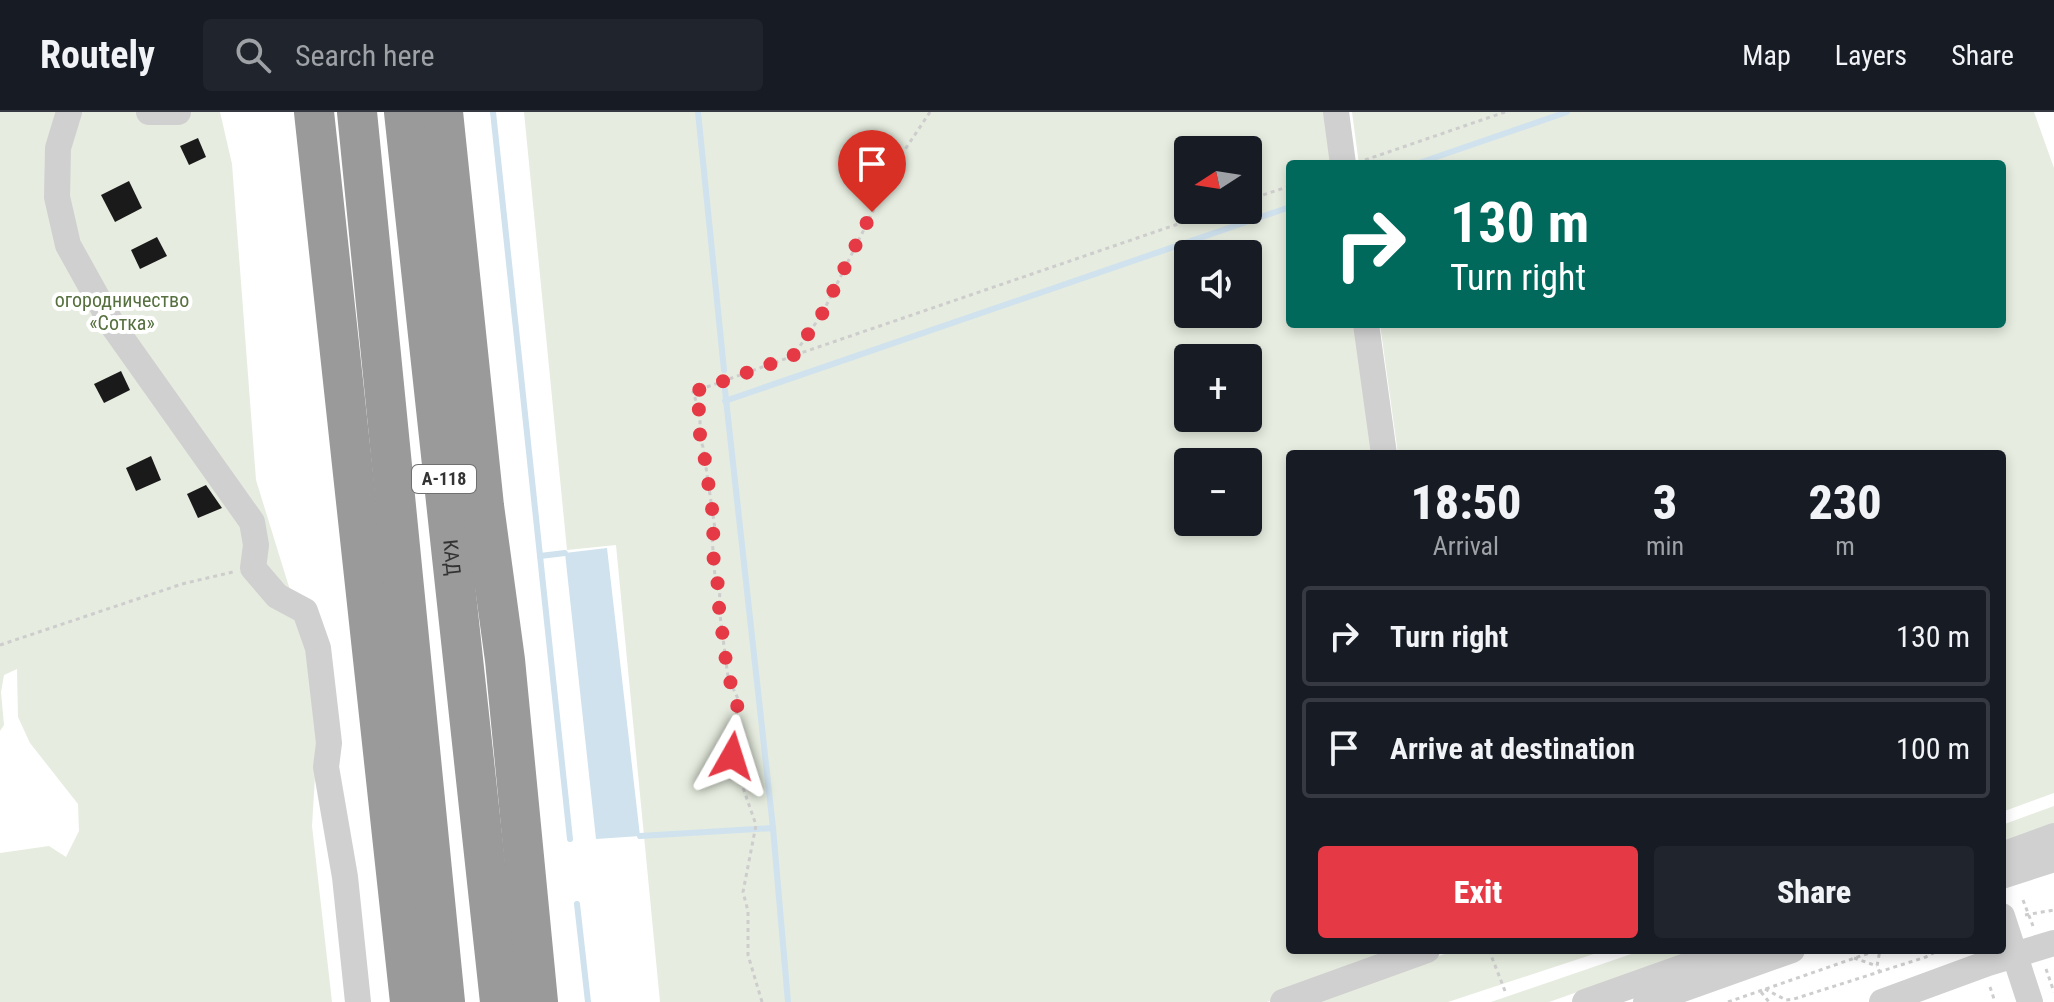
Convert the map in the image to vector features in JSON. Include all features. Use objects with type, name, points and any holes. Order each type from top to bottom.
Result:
[{"type":"highway","points":[[314,112],[410,1002]]},
{"type":"highway","name":"А-118","points":[[357,112],[445,1002]]},
{"type":"highway","name":"КАД","points":[[404,112],[500,1002]]},
{"type":"highway","points":[[443,112],[484,506],[505,660],[538,1002]]},
{"type":"highway","points":[[484,506],[484,846]]},
{"type":"street","points":[[69,112],[58,148],[57,197],[68,245],[113,326],[252,522],[256,545],[253,568],[277,596],[305,611],[318,648],[329,743],[326,767],[345,877],[358,1002]]},
{"type":"street","points":[[149,112],[178,112]]},
{"type":"street","points":[[1336,112],[1342,160]]},
{"type":"street","points":[[1367,328],[1383,450]]},
{"type":"street","points":[[2006,854],[2054,836]]},
{"type":"street","points":[[2006,875],[2054,859]]},
{"type":"street","points":[[2016,917],[2015,955],[2030,1002]]},
{"type":"street","points":[[1882,1002],[2015,955],[2048,950]]},
{"type":"street","points":[[1283,1002],[1416,954]]},
{"type":"street","points":[[1585,1002],[1720,954]]},
{"type":"street","points":[[1646,1002],[1781,954]]},
{"type":"path","points":[[793,356],[822,314],[900,157],[930,112]]},
{"type":"path","points":[[1366,160],[1505,112]]},
{"type":"path","points":[[1262,195],[1286,187]]},
{"type":"path","points":[[762,1002],[748,955],[748,911],[743,892],[756,825],[732,756],[738,699],[728,677],[719,607],[720,589],[715,577],[712,537],[715,529],[700,439],[700,413],[693,392],[1178,224]]},
{"type":"path","points":[[0,645],[182,584],[213,577]]},
{"type":"path","points":[[2016,917],[2023,900]]},
{"type":"path","points":[[2016,917],[2054,910]]},
{"type":"path","points":[[2048,950],[2054,992]]},
{"type":"path","points":[[1490,954],[1505,991]]},
{"type":"path","points":[[1728,1002],[1866,954]]},
{"type":"path","points":[[1878,954],[1877,966],[1880,972]]},
{"type":"path","points":[[1763,990],[1786,1000],[1794,999],[1928,954]]},
{"type":"path","points":[[1854,958],[1877,966]]},
{"type":"path","points":[[1988,979],[1995,1002]]},
{"type":"path","points":[[1758,981],[1769,1002]]},
{"type":"green space","name":"огородничество «Сотка»","points":[[0,112],[220,112],[232,164],[256,480],[306,642],[317,744],[312,826],[332,1002],[0,1002],[0,853],[49,846],[66,857],[79,831],[78,804],[30,743],[18,717],[17,669],[4,675],[1,692],[4,725],[0,731]]},
{"type":"green space","points":[[524,112],[1332,112],[1338,160],[1286,160],[1286,328],[1363,328],[1379,450],[1286,450],[1286,954],[1401,954],[1267,1002],[660,1002],[616,545],[567,550]]},
{"type":"green space","points":[[1352,112],[2034,112],[2054,168],[2054,793],[2006,811],[2006,450],[1397,450],[1381,328],[2006,328],[2006,160],[1358,160]]},
{"type":"green space","points":[[2054,806],[2054,824],[2006,842],[2006,824]]},
{"type":"green space","points":[[1445,954],[1594,954],[1448,1002],[1301,1002]]},
{"type":"green space","points":[[1631,954],[1686,954],[1549,1002],[1491,1002]]},
{"type":"water","points":[[607,548],[640,836],[596,839],[565,553]]},
{"type":"building","points":[[198,138],[206,157],[189,165],[180,146]]},
{"type":"building","points":[[129,181],[142,208],[115,222],[101,195]]},
{"type":"building","points":[[157,237],[167,256],[140,269],[131,250]]},
{"type":"building","points":[[121,371],[130,390],[104,403],[94,384]]},
{"type":"building","points":[[151,456],[161,480],[136,491],[126,468]]},
{"type":"building","points":[[206,485],[222,508],[198,518],[187,494]]},
{"type":"waterway","points":[[493,112],[570,839]]},
{"type":"waterway","points":[[698,112],[724,370]]},
{"type":"waterway","points":[[1428,160],[1567,112]]},
{"type":"waterway","points":[[725,401],[1286,208]]},
{"type":"waterway","points":[[725,390],[773,828],[788,1002]]},
{"type":"waterway","points":[[540,556],[565,553]]},
{"type":"waterway","points":[[640,836],[773,828]]},
{"type":"waterway","points":[[577,904],[588,1002]]},
{"type":"route","points":[[732,756],[738,699],[728,677],[719,607],[720,589],[715,577],[712,537],[715,529],[700,439],[700,413],[693,392],[793,356],[822,314],[872,212]]}]
